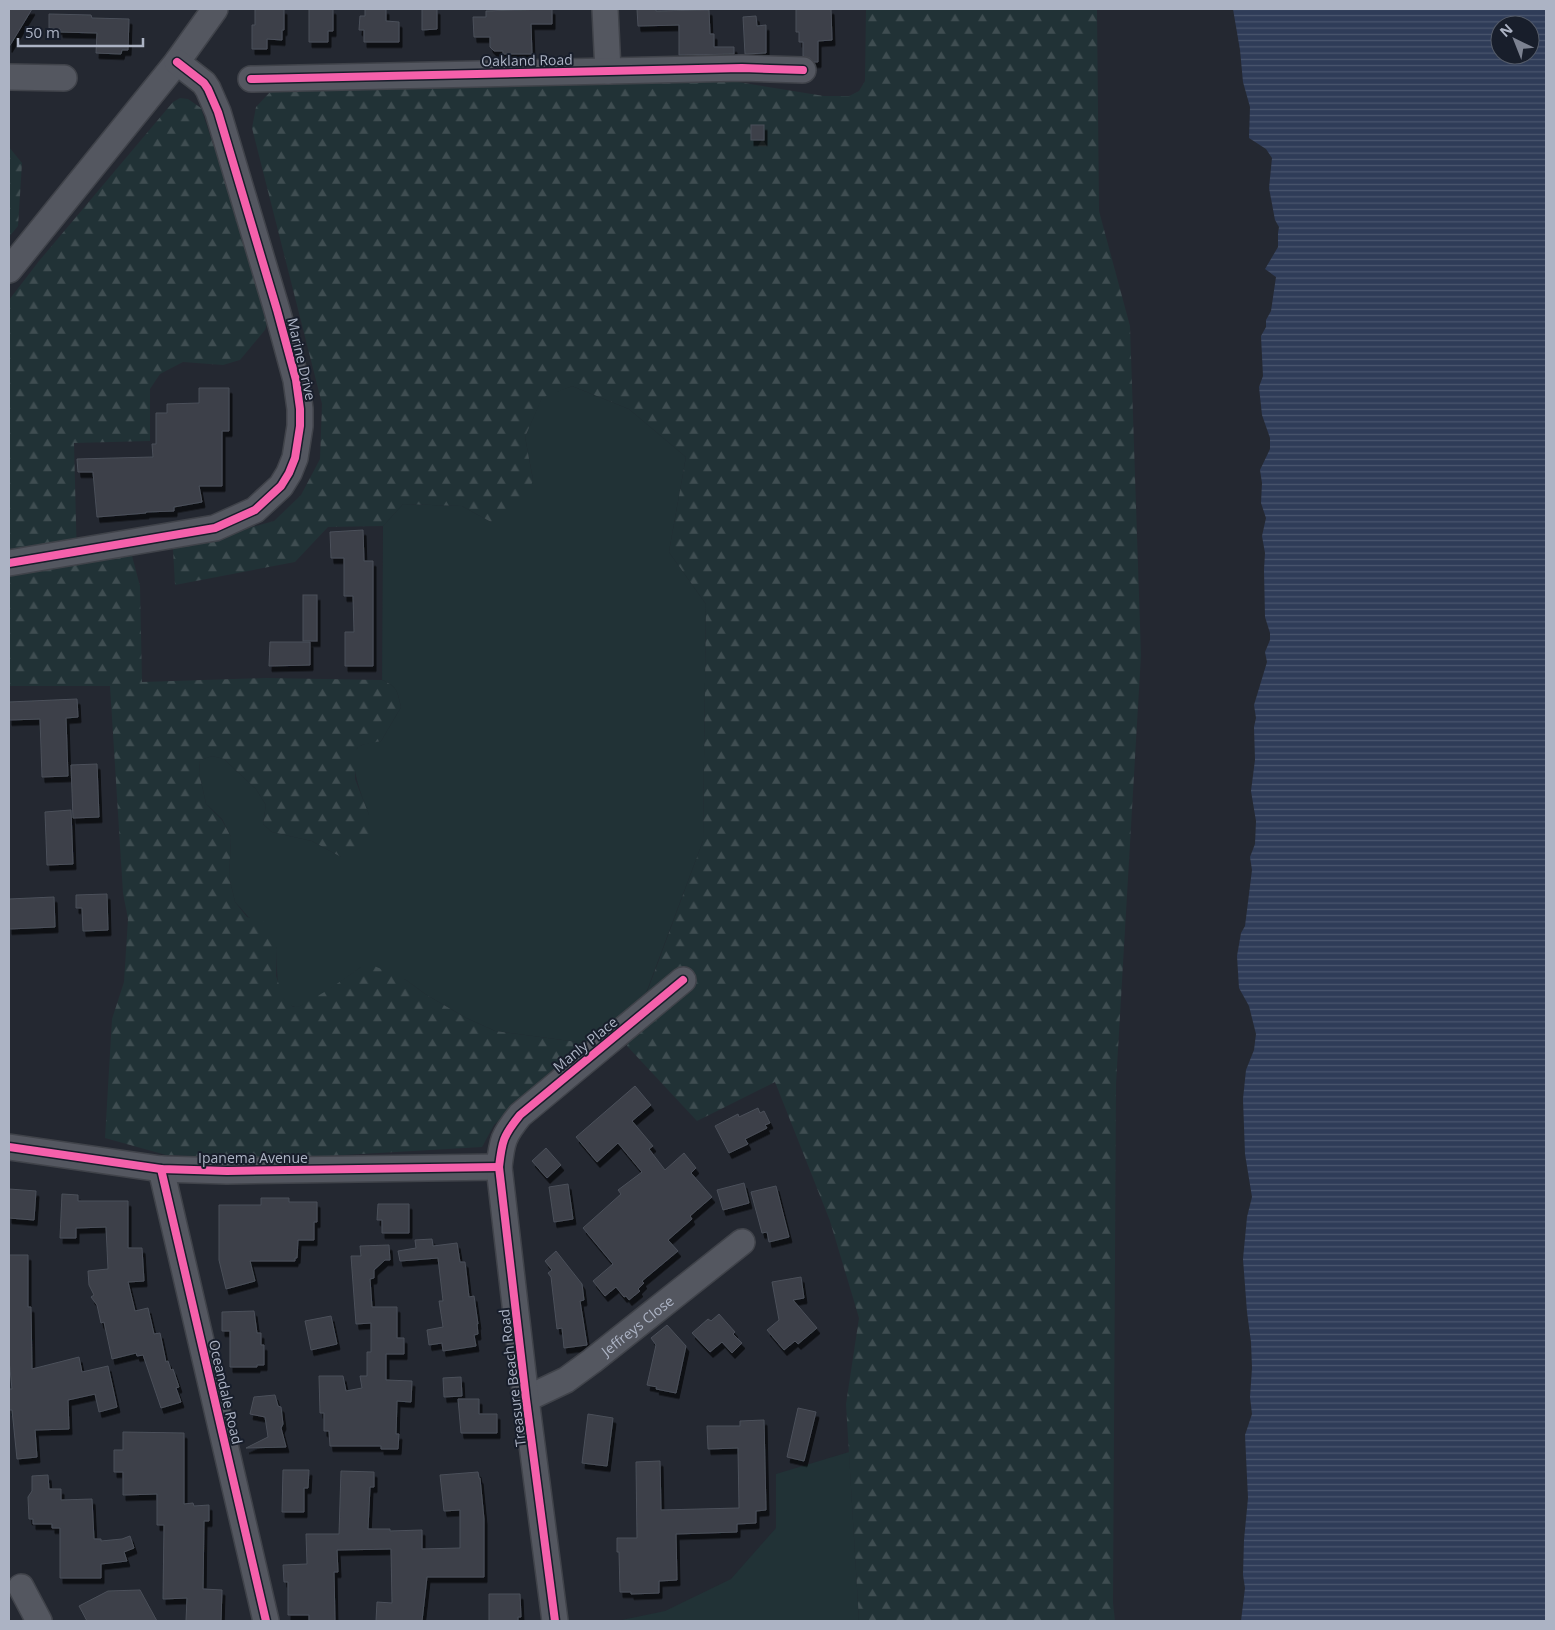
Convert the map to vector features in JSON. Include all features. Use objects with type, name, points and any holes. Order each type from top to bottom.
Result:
[{"type":"street","points":[[9,270],[177,62],[215,9]]},
{"type":"street","points":[[605,9],[608,71]]},
{"type":"street","name":"Marine Drive","points":[[9,563],[215,528],[255,510],[269,498],[281,486],[295,458],[300,409],[296,380],[277,310],[218,112],[204,83],[177,62]]},
{"type":"street","name":"Oakland Road","points":[[251,79],[742,68],[803,70]]},
{"type":"street","points":[[9,78],[64,78]]},
{"type":"street","name":"Manly Place","points":[[506,1132],[520,1115],[683,980]]},
{"type":"street","name":"Treasure Beach Road","points":[[506,1132],[499,1167],[526,1399],[555,1621]]},
{"type":"street","name":"Ipanema Avenue","points":[[9,1147],[161,1169],[227,1171],[499,1167]]},
{"type":"street","name":"Oceandale Road","points":[[161,1169],[266,1621]]},
{"type":"street","name":"Jeffreys Close","points":[[526,1399],[553,1388],[586,1366],[742,1242]]},
{"type":"street","points":[[21,1587],[39,1621]]},
{"type":"green space","points":[[866,9],[1097,9],[1099,211],[1130,326],[1141,655],[1116,1084],[1113,1603],[1115,1621],[859,1621],[846,1404],[859,1318],[830,1221],[775,1082],[697,1121],[627,1046],[703,841],[706,604],[669,552],[686,457],[629,409],[572,386],[542,398],[525,437],[533,480],[522,511],[491,522],[462,506],[403,504],[383,526],[328,527],[295,562],[175,585],[173,549],[274,521],[301,495],[320,459],[322,404],[252,128],[256,107],[271,91],[302,86],[713,78],[824,96],[849,96],[859,91],[865,81]]},
{"type":"green space","points":[[180,98],[188,99],[201,108],[269,313],[268,322],[265,330],[240,360],[223,365],[183,362],[160,374],[150,389],[150,441],[74,443],[77,561],[131,552],[140,586],[142,682],[266,678],[382,680],[394,687],[401,707],[381,741],[362,745],[357,748],[355,754],[355,779],[369,815],[371,834],[369,847],[353,857],[341,857],[312,841],[272,832],[263,824],[266,805],[256,789],[224,759],[212,756],[200,760],[199,773],[206,804],[222,820],[231,837],[229,877],[235,902],[247,917],[264,922],[277,949],[276,976],[284,999],[293,1007],[300,1006],[328,990],[361,967],[372,965],[406,980],[425,994],[466,1018],[495,1031],[592,1044],[521,1099],[494,1125],[482,1147],[275,1159],[166,1155],[105,1138],[112,1019],[124,982],[128,919],[123,893],[110,686],[9,686],[9,300],[39,261],[173,102]]},
{"type":"green space","points":[[9,147],[22,163],[18,226],[9,237]]},
{"type":"green space","points":[[572,386],[629,409],[686,457],[669,552],[706,604],[703,841],[642,1004],[592,1044],[495,1031],[466,1018],[425,994],[406,980],[361,967],[309,1002],[295,1007],[288,1004],[283,998],[278,982],[277,949],[235,902],[229,877],[231,837],[222,819],[206,804],[199,773],[200,760],[212,756],[224,759],[256,789],[266,805],[263,824],[272,832],[312,841],[341,857],[369,815],[357,781],[354,761],[355,753],[360,746],[381,741],[401,707],[394,687],[382,680],[383,526],[403,504],[462,506],[491,522],[533,480],[525,437],[542,397]]},
{"type":"green space","points":[[849,1452],[859,1621],[617,1621],[665,1611],[731,1579],[776,1528],[776,1474]]},
{"type":"water","points":[[1233,9],[1546,9],[1546,1621],[1241,1621],[1245,1588],[1243,1575],[1244,1540],[1248,1498],[1245,1435],[1252,1414],[1250,1397],[1251,1342],[1243,1259],[1247,1217],[1252,1197],[1245,1154],[1243,1099],[1246,1070],[1254,1050],[1256,1034],[1249,1006],[1239,988],[1237,956],[1241,933],[1245,926],[1252,870],[1250,857],[1255,844],[1256,821],[1251,791],[1255,760],[1254,727],[1256,718],[1254,705],[1267,662],[1265,652],[1270,640],[1265,617],[1265,553],[1262,536],[1266,518],[1261,503],[1262,483],[1260,470],[1270,449],[1270,438],[1262,415],[1259,387],[1263,376],[1261,336],[1271,311],[1276,277],[1265,269],[1278,247],[1279,227],[1275,220],[1269,188],[1272,158],[1266,149],[1249,138],[1250,107],[1243,82]]},
{"type":"building","points":[[9,9],[32,9],[9,47]]},
{"type":"building","points":[[255,9],[284,9],[282,40],[267,39],[267,49],[252,49],[252,25],[255,25]]},
{"type":"building","points":[[309,9],[333,9],[333,31],[328,31],[328,42],[309,42]]},
{"type":"building","points":[[365,9],[386,9],[386,21],[399,22],[399,42],[364,42],[364,30],[359,30],[360,16],[365,16]]},
{"type":"building","points":[[422,9],[437,9],[437,29],[422,30]]},
{"type":"building","points":[[552,9],[552,24],[531,24],[532,54],[503,54],[503,51],[494,51],[490,47],[490,37],[474,37],[473,17],[486,17],[486,11]]},
{"type":"building","points":[[637,9],[656,9],[656,11],[709,10],[710,34],[714,34],[714,47],[734,47],[734,54],[679,55],[679,25],[638,26]]},
{"type":"building","points":[[796,9],[831,9],[832,40],[818,41],[818,62],[803,56],[803,42],[799,42],[799,32],[796,32]]},
{"type":"building","points":[[49,14],[91,15],[92,18],[129,19],[128,50],[122,50],[121,54],[96,53],[97,33],[60,32],[60,29],[49,28]]},
{"type":"building","points":[[756,16],[757,26],[766,25],[766,53],[745,54],[743,17]]},
{"type":"building","points":[[751,125],[764,125],[764,140],[751,140]]},
{"type":"building","points":[[199,388],[229,388],[229,431],[222,431],[222,486],[199,486],[202,502],[174,507],[174,511],[97,517],[93,472],[78,472],[77,459],[153,457],[152,444],[156,444],[156,413],[167,413],[167,404],[199,403]]},
{"type":"building","points":[[363,530],[364,561],[373,561],[373,666],[345,666],[345,632],[354,632],[353,596],[344,596],[344,558],[331,558],[330,532]]},
{"type":"building","points":[[303,595],[317,595],[317,641],[303,641]]},
{"type":"building","points":[[270,642],[310,642],[310,665],[269,666]]},
{"type":"building","points":[[77,699],[78,717],[66,718],[68,776],[42,777],[40,719],[9,720],[9,702]]},
{"type":"building","points":[[97,764],[99,817],[73,818],[71,765]]},
{"type":"building","points":[[71,810],[73,864],[47,865],[45,812]]},
{"type":"building","points":[[107,894],[108,930],[83,931],[82,908],[76,908],[76,895]]},
{"type":"building","points":[[54,897],[55,927],[9,929],[9,899]]},
{"type":"building","points":[[635,1086],[651,1105],[632,1121],[653,1146],[649,1149],[665,1170],[684,1153],[696,1168],[691,1173],[712,1197],[690,1216],[692,1219],[668,1240],[678,1251],[642,1281],[644,1283],[638,1289],[640,1291],[629,1300],[616,1287],[605,1296],[593,1281],[613,1264],[583,1228],[621,1194],[618,1190],[642,1172],[618,1143],[597,1162],[576,1137]]},
{"type":"building","points":[[758,1108],[760,1113],[764,1111],[770,1123],[765,1125],[767,1128],[745,1139],[748,1144],[729,1153],[715,1126],[738,1114],[739,1117]]},
{"type":"building","points":[[546,1148],[561,1165],[547,1178],[532,1161]]},
{"type":"building","points":[[744,1183],[749,1203],[723,1210],[717,1190]]},
{"type":"building","points":[[568,1184],[573,1219],[554,1222],[549,1187]]},
{"type":"building","points":[[776,1186],[789,1237],[769,1242],[767,1232],[762,1233],[751,1192]]},
{"type":"building","points":[[9,1189],[36,1191],[34,1220],[9,1218]]},
{"type":"building","points":[[62,1194],[78,1195],[78,1201],[128,1201],[128,1248],[142,1248],[144,1281],[128,1282],[135,1311],[148,1308],[154,1334],[160,1333],[166,1362],[168,1361],[171,1370],[173,1369],[179,1387],[176,1388],[181,1402],[161,1408],[143,1355],[137,1356],[136,1353],[112,1359],[104,1322],[101,1323],[97,1305],[91,1297],[94,1295],[89,1285],[88,1271],[108,1269],[106,1227],[76,1228],[76,1238],[60,1238]]},
{"type":"building","points":[[261,1198],[289,1198],[289,1202],[317,1202],[317,1222],[314,1222],[314,1240],[298,1240],[297,1258],[295,1258],[295,1261],[250,1261],[255,1281],[226,1289],[219,1260],[219,1205],[261,1205]]},
{"type":"building","points":[[378,1204],[409,1204],[409,1233],[382,1233],[382,1220],[377,1220]]},
{"type":"building","points":[[432,1239],[433,1246],[457,1243],[460,1262],[465,1262],[469,1297],[474,1296],[478,1324],[478,1334],[474,1335],[476,1346],[443,1351],[442,1343],[429,1345],[427,1330],[443,1327],[439,1301],[443,1301],[438,1258],[400,1261],[398,1251],[416,1248],[415,1240]]},
{"type":"building","points":[[389,1245],[390,1260],[385,1260],[374,1270],[374,1278],[370,1279],[372,1307],[397,1307],[397,1338],[404,1338],[404,1354],[386,1354],[386,1380],[412,1381],[411,1402],[397,1401],[396,1434],[399,1434],[398,1449],[381,1449],[381,1446],[330,1446],[329,1431],[324,1431],[324,1413],[320,1413],[319,1376],[343,1376],[346,1391],[362,1388],[360,1376],[367,1376],[367,1352],[371,1352],[371,1323],[356,1324],[351,1256],[361,1256],[360,1246]]},
{"type":"building","points":[[556,1251],[582,1284],[584,1300],[580,1301],[587,1345],[564,1348],[562,1328],[557,1329],[551,1277],[548,1273],[552,1270],[545,1261]]},
{"type":"building","points":[[9,1255],[28,1255],[28,1307],[31,1307],[32,1369],[79,1357],[82,1372],[108,1366],[117,1407],[99,1412],[95,1394],[68,1400],[69,1429],[35,1430],[37,1457],[17,1459],[12,1410],[9,1410],[9,1389],[12,1389],[9,1359]]},
{"type":"building","points":[[801,1277],[804,1298],[793,1300],[817,1328],[798,1344],[795,1341],[784,1350],[767,1330],[779,1320],[772,1282]]},
{"type":"building","points":[[254,1311],[257,1333],[261,1333],[261,1345],[264,1345],[264,1365],[257,1365],[257,1367],[230,1367],[230,1331],[222,1331],[222,1312]]},
{"type":"building","points":[[719,1314],[742,1343],[732,1353],[722,1342],[710,1352],[692,1333],[708,1319],[711,1321]]},
{"type":"building","points":[[331,1316],[337,1344],[311,1350],[305,1321]]},
{"type":"building","points":[[667,1325],[686,1346],[676,1393],[647,1385],[656,1345],[651,1338]]},
{"type":"building","points":[[461,1377],[462,1396],[444,1397],[443,1378]]},
{"type":"building","points":[[275,1395],[278,1406],[281,1407],[283,1424],[281,1428],[286,1447],[246,1448],[268,1437],[265,1417],[250,1414],[254,1397]]},
{"type":"building","points":[[458,1399],[479,1399],[479,1414],[497,1414],[497,1433],[461,1433]]},
{"type":"building","points":[[798,1408],[816,1412],[804,1461],[787,1457]]},
{"type":"building","points":[[588,1414],[613,1418],[607,1466],[582,1463]]},
{"type":"building","points":[[764,1420],[766,1510],[756,1511],[756,1523],[737,1524],[737,1532],[676,1534],[677,1580],[659,1581],[659,1593],[631,1594],[631,1592],[620,1592],[617,1538],[637,1538],[636,1462],[660,1461],[661,1510],[739,1508],[738,1448],[708,1449],[707,1426],[740,1426],[740,1421]]},
{"type":"building","points":[[123,1432],[184,1433],[184,1504],[193,1503],[194,1506],[209,1505],[209,1521],[204,1521],[203,1589],[222,1590],[221,1621],[186,1621],[187,1598],[163,1599],[164,1525],[157,1525],[157,1494],[123,1495],[123,1472],[114,1472],[114,1450],[123,1450]]},
{"type":"building","points":[[283,1470],[309,1470],[308,1488],[304,1488],[304,1512],[282,1512]]},
{"type":"building","points":[[341,1471],[374,1472],[374,1487],[370,1487],[368,1529],[390,1529],[390,1531],[422,1530],[422,1549],[460,1548],[460,1510],[444,1511],[440,1475],[478,1472],[484,1519],[484,1577],[427,1577],[422,1621],[376,1621],[377,1602],[392,1603],[391,1549],[337,1550],[338,1572],[334,1572],[335,1621],[309,1621],[309,1615],[288,1615],[288,1582],[284,1582],[283,1565],[307,1564],[306,1534],[339,1534]]},
{"type":"building","points":[[48,1475],[49,1489],[61,1489],[61,1500],[92,1499],[94,1539],[101,1539],[101,1541],[122,1539],[130,1536],[134,1548],[124,1552],[127,1561],[101,1564],[101,1578],[60,1578],[60,1528],[52,1528],[52,1524],[33,1524],[33,1519],[29,1519],[28,1497],[32,1491],[32,1476]]},
{"type":"building","points":[[140,1590],[157,1621],[87,1621],[79,1606],[108,1591]]},
{"type":"building","points":[[489,1594],[520,1594],[521,1617],[518,1617],[518,1621],[489,1621]]},
{"type":"cycle path","points":[[9,563],[215,528],[255,510],[281,486],[295,458],[300,426],[300,409],[296,380],[277,310],[218,112],[204,83],[177,62]]},
{"type":"cycle path","points":[[251,79],[742,68],[803,70]]},
{"type":"cycle path","points":[[555,1621],[526,1399],[499,1167],[501,1151],[504,1139],[520,1115],[683,980]]},
{"type":"cycle path","points":[[9,1147],[161,1169],[227,1171],[499,1167]]},
{"type":"cycle path","points":[[161,1169],[266,1621]]}]
